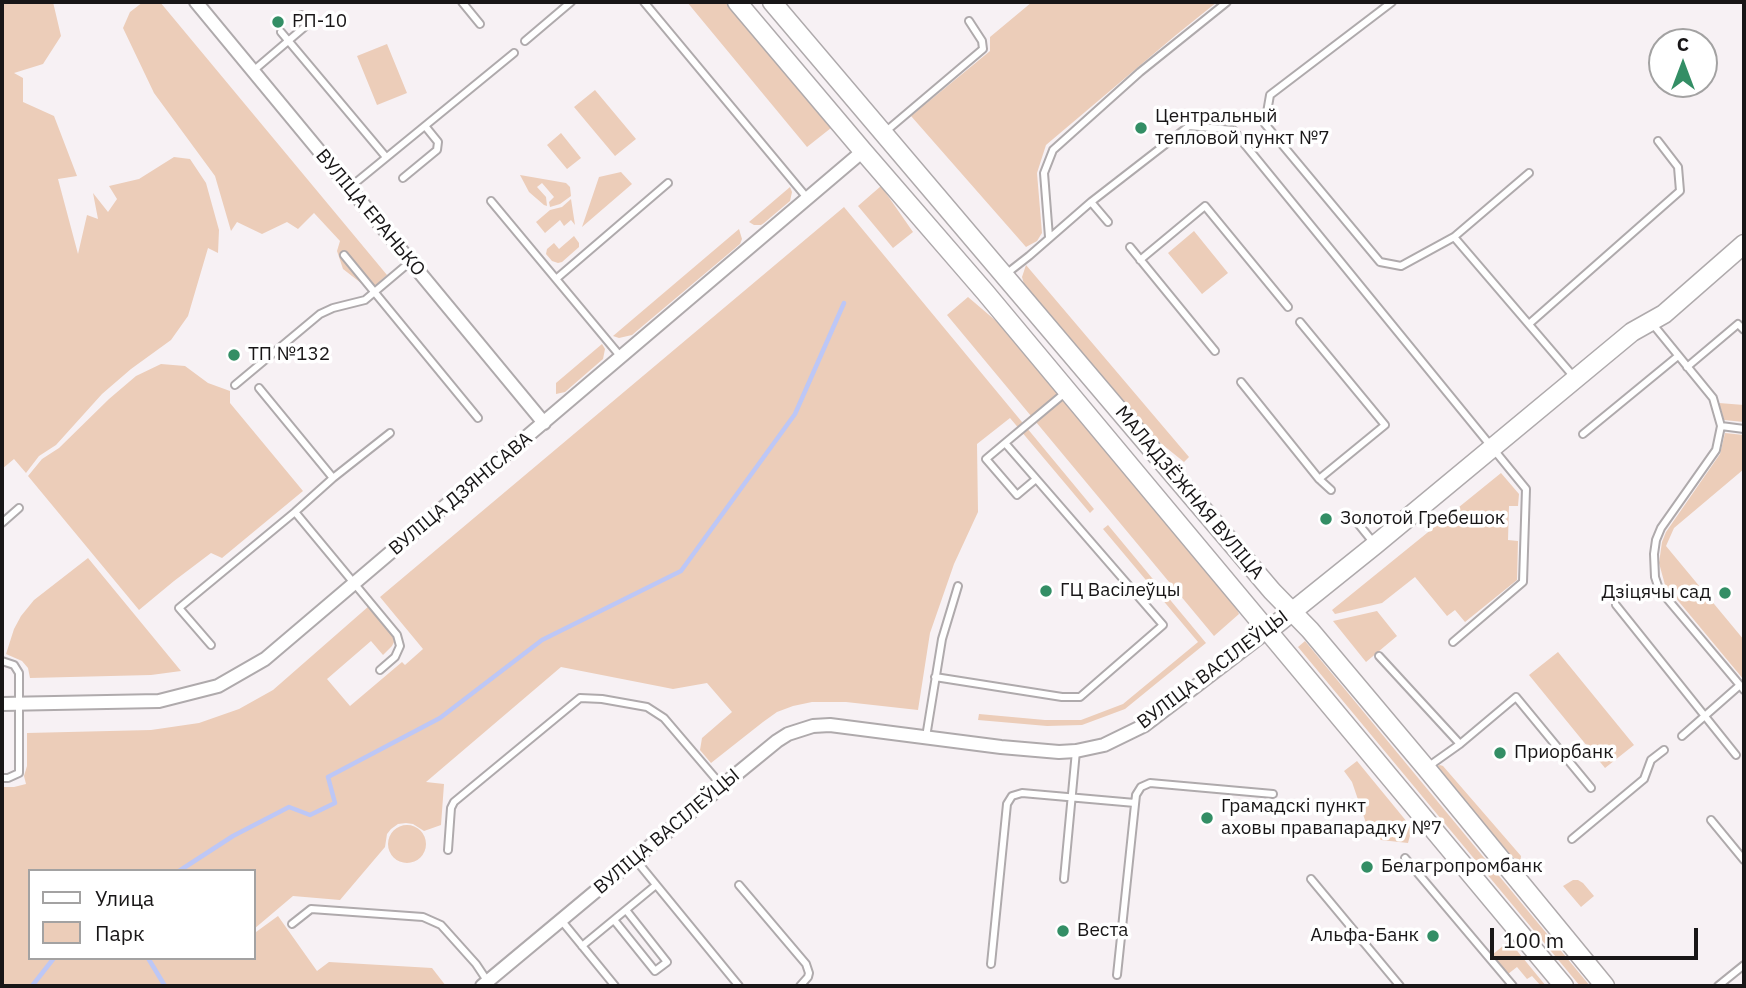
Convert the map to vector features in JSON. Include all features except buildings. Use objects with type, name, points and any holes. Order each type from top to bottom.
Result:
[{"type":"main road","name":"МАЛАДЗЁЖНАЯ ВУЛІЦА","points":[[737,2],[985,292],[1564,986]]},
{"type":"main road","name":"МАЛАДЗЁЖНАЯ ВУЛІЦА","points":[[772,2],[1272,591],[1310,630],[1605,986]]},
{"type":"main road","points":[[863,151],[884,133]]},
{"type":"main road","name":"ВУЛІЦА ВАСІЛЕЎЦЫ","points":[[1268,631],[1632,332],[1664,314],[1744,244]]},
{"type":"main road","points":[[985,292],[1004,275]]},
{"type":"street","name":"ВУЛІЦА ЕРАНЬКО","points":[[196,2],[544,423]]},
{"type":"street","name":"ВУЛІЦА ДЗЯНІСАВА","points":[[2,704],[159,701],[218,686],[265,659],[863,151]]},
{"type":"street","name":"ВУЛІЦА ВАСІЛЕЎЦЫ","points":[[485,984],[777,741],[799,729],[845,726],[1036,750],[1076,751],[1104,745],[1145,725],[1268,631]]},
{"type":"lane","points":[[462,2],[480,24]]},
{"type":"lane","points":[[524,41],[571,2]]},
{"type":"lane","points":[[644,2],[808,199]]},
{"type":"lane","points":[[1049,237],[1044,173],[1053,150],[1140,72],[1227,2]]},
{"type":"lane","points":[[1392,2],[1270,95],[1265,124],[1380,262],[1401,266],[1454,237],[1529,173]]},
{"type":"lane","points":[[253,71],[308,24],[301,15]]},
{"type":"lane","points":[[884,133],[983,49],[982,41],[969,21]]},
{"type":"lane","points":[[281,32],[386,157]]},
{"type":"lane","points":[[349,188],[514,53]]},
{"type":"lane","points":[[403,178],[437,150],[438,142],[425,125]]},
{"type":"lane","points":[[1004,275],[1091,202],[1189,126],[1233,130],[1526,489],[1523,582],[1453,642]]},
{"type":"lane","points":[[1530,324],[1681,191],[1678,167],[1658,141]]},
{"type":"lane","points":[[556,279],[668,183]]},
{"type":"lane","points":[[491,201],[621,357]]},
{"type":"lane","points":[[1091,202],[1108,222]]},
{"type":"lane","points":[[1140,260],[1205,206],[1288,307]]},
{"type":"lane","points":[[1454,237],[1575,378]]},
{"type":"lane","points":[[1130,247],[1215,351]]},
{"type":"lane","points":[[344,255],[478,418]]},
{"type":"lane","points":[[235,385],[320,314],[365,300],[410,262]]},
{"type":"lane","points":[[1650,321],[1713,398],[1721,426],[1716,450],[1661,528],[1656,540],[1653,565],[1655,577],[1659,589],[1742,687],[1704,715],[1682,736]]},
{"type":"lane","points":[[1300,322],[1385,425],[1319,479]]},
{"type":"lane","points":[[1688,367],[1741,322],[1744,330]]},
{"type":"lane","points":[[1583,434],[1678,356]]},
{"type":"lane","points":[[1241,382],[1319,479],[1331,490]]},
{"type":"lane","points":[[259,388],[333,478]]},
{"type":"lane","points":[[1036,479],[1017,495],[986,459],[1067,391]]},
{"type":"lane","points":[[1721,426],[1744,429]]},
{"type":"lane","points":[[211,645],[179,608],[390,433]]},
{"type":"lane","points":[[935,677],[1062,697],[1080,697],[1163,625],[1005,443]]},
{"type":"lane","points":[[2,523],[19,508]]},
{"type":"lane","points":[[295,512],[397,635],[400,646],[396,657],[380,670]]},
{"type":"lane","points":[[1352,516],[1375,545]]},
{"type":"lane","points":[[926,737],[942,639],[958,586]]},
{"type":"lane","points":[[1616,605],[1736,755]]},
{"type":"lane","points":[[1379,656],[1460,744]]},
{"type":"lane","points":[[2,661],[14,665],[19,673],[19,773],[2,778]]},
{"type":"lane","points":[[1426,768],[1460,744],[1516,697],[1591,788]]},
{"type":"lane","points":[[448,850],[451,808],[454,802],[580,698],[648,707],[664,718],[722,786]]},
{"type":"lane","points":[[1572,839],[1644,779],[1651,760],[1664,750]]},
{"type":"lane","points":[[1065,879],[1076,751]]},
{"type":"lane","points":[[1118,975],[1138,790],[1150,783],[1273,794]]},
{"type":"lane","points":[[991,964],[1007,804],[1012,796],[1021,793],[1135,803]]},
{"type":"lane","points":[[1711,820],[1744,860]]},
{"type":"lane","points":[[1405,858],[1513,986]]},
{"type":"lane","points":[[635,859],[739,986]]},
{"type":"lane","points":[[1311,879],[1400,986]]},
{"type":"lane","points":[[582,946],[656,885]]},
{"type":"lane","points":[[739,885],[806,964],[808,977],[800,986]]},
{"type":"lane","points":[[292,924],[311,909],[423,917],[441,925],[476,964],[485,984]]},
{"type":"lane","points":[[614,920],[655,971],[667,962],[625,910]]},
{"type":"lane","points":[[561,920],[615,986]]},
{"type":"lane","points":[[1718,986],[1744,965]]},
{"type":"lane","points":[[1386,986],[1394,980]]},
{"type":"green space","points":[[2,2],[53,2],[61,36],[43,64],[14,73],[23,78],[23,102],[54,116],[77,176],[58,179],[78,254],[87,215],[98,219],[93,193],[108,212],[117,199],[109,186],[139,179],[174,157],[190,159],[206,183],[219,230],[218,253],[208,248],[188,316],[171,340],[102,394],[56,445],[39,456],[26,473],[14,459],[2,469]]},
{"type":"green space","points":[[143,2],[160,2],[387,275],[370,290],[343,269],[337,251],[340,241],[314,213],[298,229],[287,222],[262,234],[237,222],[231,231],[215,176],[154,93],[123,28],[130,12]]},
{"type":"green space","points":[[687,2],[727,2],[831,128],[807,147]]},
{"type":"green space","points":[[1032,2],[1217,2],[1046,145],[1037,173],[1042,233],[1037,241],[1026,247],[911,116],[990,51],[990,37]]},
{"type":"green space","points":[[387,44],[407,93],[377,105],[357,56]]},
{"type":"green space","points":[[595,90],[636,139],[615,156],[574,107]]},
{"type":"green space","points":[[561,133],[581,158],[567,169],[547,145]]},
{"type":"green space","points":[[621,172],[632,184],[582,227],[599,177]]},
{"type":"green space","points":[[520,175],[566,183],[570,187],[571,196],[550,207],[549,202],[554,197],[542,183],[537,187],[546,197],[547,206],[544,205],[529,192]]},
{"type":"green space","points":[[881,186],[913,232],[893,248],[858,206]]},
{"type":"green space","points":[[790,187],[790,201],[761,225],[749,222]]},
{"type":"green space","points":[[571,199],[575,225],[571,220],[564,226],[560,220],[545,233],[536,222],[550,210],[562,207]]},
{"type":"green space","points":[[844,207],[1094,509],[1090,513],[1010,418],[977,444],[978,512],[954,564],[930,633],[918,710],[846,702],[812,702],[793,706],[777,712],[711,763],[700,750],[702,738],[732,712],[707,683],[673,689],[561,667],[426,782],[444,784],[441,825],[424,831],[406,823],[391,829],[387,834],[385,847],[340,900],[293,896],[256,927],[256,869],[28,869],[28,960],[256,960],[256,932],[278,916],[317,971],[329,962],[432,968],[446,986],[2,986],[2,787],[26,784],[24,776],[27,766],[27,733],[151,730],[199,723],[239,709],[273,690],[369,606],[393,636],[394,642],[383,655],[371,641],[327,679],[350,706],[402,662],[405,665],[423,649],[380,597]]},
{"type":"green space","points":[[739,229],[742,239],[740,244],[632,335],[619,338],[613,336]]},
{"type":"green space","points":[[1194,231],[1228,273],[1202,294],[1168,253]]},
{"type":"green space","points":[[574,236],[579,247],[562,262],[552,261],[546,254],[547,249],[554,243],[559,249]]},
{"type":"green space","points":[[1026,265],[1189,457],[1184,462],[1153,437],[1024,284],[1022,277]]},
{"type":"green space","points":[[968,297],[1002,326],[1237,609],[1239,614],[1214,636],[947,315]]},
{"type":"green space","points":[[602,344],[605,349],[603,359],[565,392],[556,394],[556,383]]},
{"type":"green space","points":[[161,364],[185,366],[208,383],[230,391],[230,403],[303,491],[222,558],[211,553],[139,610],[28,476],[42,459],[59,448],[136,376]]},
{"type":"green space","points":[[1719,403],[1744,405],[1744,422],[1724,420]]},
{"type":"green space","points":[[1725,433],[1744,435],[1744,469],[1674,528],[1666,546],[1744,640],[1744,680],[1665,585],[1659,563],[1666,532],[1720,454]]},
{"type":"green space","points":[[1501,473],[1519,494],[1518,506],[1509,506],[1508,540],[1518,541],[1517,580],[1465,622],[1455,610],[1447,616],[1415,577],[1382,603],[1335,614],[1332,610]]},
{"type":"green space","points":[[1108,525],[1206,643],[1125,709],[1082,725],[1047,726],[978,720],[979,714],[1045,720],[1081,720],[1123,704],[1198,642],[1103,529]]},
{"type":"green space","points":[[88,558],[181,671],[151,675],[30,678],[28,668],[22,661],[6,654],[14,629],[34,600]]},
{"type":"green space","points":[[1377,611],[1397,636],[1366,662],[1333,621]]},
{"type":"green space","points":[[1305,641],[1590,986],[1580,986],[1298,647]]},
{"type":"green space","points":[[1558,652],[1634,745],[1605,768],[1529,675]]},
{"type":"green space","points":[[1357,761],[1412,828],[1408,843],[1381,840],[1366,823],[1352,782],[1344,771]]},
{"type":"green space","points":[[1440,765],[1521,856],[1520,865],[1436,771]]},
{"type":"green space","points":[[407,825],[420,831],[426,844],[420,857],[407,863],[394,857],[388,844],[394,831]]},
{"type":"green space","points":[[1573,880],[1583,883],[1594,896],[1581,907],[1563,886]]},
{"type":"green space","points":[[1509,941],[1546,986],[1541,986],[1532,976],[1527,979],[1517,967],[1508,974],[1492,955]]},
{"type":"waterway","points":[[182,869],[233,836],[289,807],[310,815],[335,803],[328,777],[440,718],[542,640],[681,571],[795,414],[844,303]]},
{"type":"waterway","points":[[32,986],[52,960]]},
{"type":"waterway","points":[[149,960],[165,986]]},
{"type":"place","name":"РП-10","points":[[278,22]]},
{"type":"place","name":"Центральный тепловой пункт №7","points":[[1141,128]]},
{"type":"place","name":"ТП №132","points":[[234,355]]},
{"type":"place","name":"Золотой Гребешок","points":[[1326,519]]},
{"type":"place","name":"ГЦ Васілеўцы","points":[[1046,591]]},
{"type":"place","name":"Дзіцячы сад","points":[[1725,593]]},
{"type":"place","name":"Приорбанк","points":[[1500,753]]},
{"type":"place","name":"Грамадскі пункт аховы правапарадку №7","points":[[1207,818]]},
{"type":"place","name":"Белагропромбанк","points":[[1367,867]]},
{"type":"place","name":"Веста","points":[[1063,931]]},
{"type":"place","name":"Альфа-Банк","points":[[1433,936]]}]
